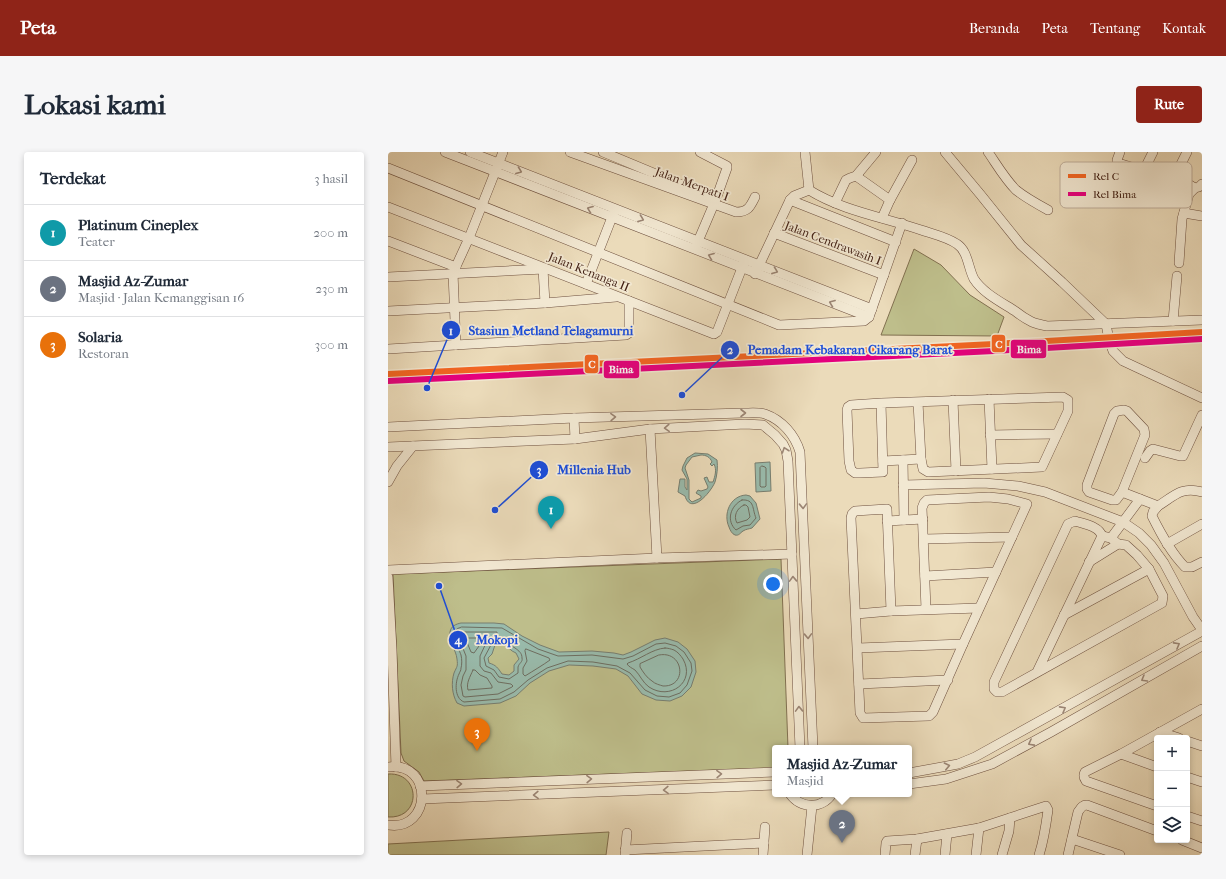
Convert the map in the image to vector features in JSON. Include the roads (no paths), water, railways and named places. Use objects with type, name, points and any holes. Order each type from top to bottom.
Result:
[{"type":"street","points":[[445,152],[497,167],[870,313]]},
{"type":"street","points":[[470,152],[497,167]]},
{"type":"street","points":[[456,345],[454,270],[469,238],[503,152]]},
{"type":"street","name":"Jalan Merpati I","points":[[570,152],[715,202],[730,210],[743,212],[748,208],[755,197]]},
{"type":"street","points":[[596,162],[599,152]]},
{"type":"street","points":[[603,152],[715,202]]},
{"type":"street","points":[[696,246],[727,171],[727,166],[700,152]]},
{"type":"street","points":[[804,152],[810,190]]},
{"type":"street","points":[[835,203],[846,180],[856,176],[876,152]]},
{"type":"street","points":[[945,152],[1021,246],[1106,324],[1113,351],[1123,361],[1202,398]]},
{"type":"street","points":[[988,152],[1016,190],[1048,210]]},
{"type":"street","points":[[1118,162],[1120,152]]},
{"type":"street","points":[[1148,162],[1153,152]]},
{"type":"street","points":[[1182,162],[1187,152]]},
{"type":"street","points":[[882,218],[912,160]]},
{"type":"street","points":[[388,168],[780,325],[864,320],[870,313],[902,223]]},
{"type":"street","points":[[856,176],[890,200]]},
{"type":"street","points":[[757,269],[790,200],[794,196],[810,190],[846,208],[902,223],[948,238],[958,244],[963,250],[969,268],[979,285],[995,298],[1030,321],[1039,325],[1047,326],[1202,320]]},
{"type":"street","points":[[790,200],[896,242]]},
{"type":"street","name":"Jalan Kenanga II","points":[[388,207],[714,334],[717,332],[743,264]]},
{"type":"street","points":[[1179,263],[1182,220],[1185,208]]},
{"type":"street","points":[[586,284],[614,213]]},
{"type":"street","points":[[1184,213],[1202,216]]},
{"type":"street","name":"Jalan Cendrawasih I","points":[[774,233],[884,275]]},
{"type":"street","points":[[388,241],[454,270]]},
{"type":"street","points":[[388,277],[454,270],[546,269],[545,303]]},
{"type":"street","points":[[1173,321],[1177,276]]},
{"type":"street","points":[[388,311],[545,303],[618,297]]},
{"type":"street","points":[[388,349],[626,335],[629,333],[629,300]]},
{"type":"street","points":[[881,403],[883,472],[855,473],[851,470],[849,461],[847,415],[848,407],[851,406],[881,403],[1063,397],[1068,400],[1068,411],[1042,467],[928,472],[923,469],[921,459],[918,402]]},
{"type":"street","points":[[989,399],[992,469]]},
{"type":"street","points":[[953,400],[956,471]]},
{"type":"street","points":[[1124,410],[1127,411],[1144,429],[1145,435],[1122,492],[1116,500],[1112,500],[1089,492],[1087,489],[1088,480],[1114,414],[1117,411],[1124,410]]},
{"type":"street","points":[[388,427],[574,418],[743,413],[764,414],[784,426],[798,444],[801,459],[813,745]]},
{"type":"street","points":[[1145,458],[1153,449],[1183,456],[1202,415]]},
{"type":"street","points":[[574,418],[575,439]]},
{"type":"street","points":[[388,447],[575,439],[650,429],[745,424],[763,425],[776,435],[783,444],[788,461],[800,745]]},
{"type":"street","points":[[650,429],[657,558]]},
{"type":"street","points":[[990,435],[1057,434]]},
{"type":"street","points":[[388,482],[396,466],[413,446]]},
{"type":"street","points":[[883,461],[921,459]]},
{"type":"street","points":[[903,460],[904,520]]},
{"type":"street","points":[[903,485],[984,483],[1018,486],[1045,492],[1123,522],[1139,533],[1151,545],[1164,563],[1193,617],[1202,630],[975,757],[952,765],[912,772]]},
{"type":"street","points":[[1202,492],[1184,490],[1158,506],[1153,512],[1152,516],[1167,544],[1185,567],[1192,568],[1202,562]]},
{"type":"street","points":[[1122,492],[1158,506]]},
{"type":"street","points":[[891,611],[887,509],[855,511],[851,518],[860,713],[863,718],[929,716],[933,712],[948,680],[979,608],[1028,504],[1008,499],[989,498],[927,500],[924,503],[922,508],[926,609]]},
{"type":"street","points":[[1089,562],[1115,541],[1123,522],[1140,499]]},
{"type":"street","points":[[887,520],[923,520]]},
{"type":"street","points":[[1075,521],[1096,528],[1100,531],[1102,536],[1115,541],[1126,545],[1149,569],[1163,596],[1162,604],[1002,692],[998,692],[994,689],[994,682],[1068,524],[1075,521]]},
{"type":"street","points":[[1167,544],[1202,524]]},
{"type":"street","points":[[1037,672],[1102,536]]},
{"type":"street","points":[[924,539],[1012,537]]},
{"type":"street","points":[[388,570],[657,558],[792,554]]},
{"type":"street","points":[[1064,615],[1149,569]]},
{"type":"street","points":[[925,576],[996,572]]},
{"type":"street","points":[[388,577],[393,673],[392,767],[406,770],[415,776],[422,792],[420,806],[417,813],[412,818],[399,825],[388,825]]},
{"type":"street","points":[[856,614],[926,609],[979,608]]},
{"type":"street","points":[[858,648],[963,644]]},
{"type":"street","points":[[912,784],[946,779],[992,764],[1202,646]]},
{"type":"street","points":[[859,684],[948,680]]},
{"type":"street","points":[[1154,805],[1086,781],[1084,778],[1085,772],[1121,754],[1202,709]]},
{"type":"street","points":[[1160,732],[1170,735]]},
{"type":"street","points":[[1190,742],[1202,746]]},
{"type":"street","points":[[1121,754],[1154,766]]},
{"type":"street","points":[[420,786],[772,772]]},
{"type":"street","points":[[1190,778],[1202,782]]},
{"type":"street","points":[[422,799],[772,785]]},
{"type":"street","points":[[793,797],[804,805],[812,806],[825,802],[829,797]]},
{"type":"street","points":[[1068,855],[1078,812],[1084,805],[1154,830]]},
{"type":"street","points":[[807,855],[812,806]]},
{"type":"street","points":[[885,855],[887,841],[917,839],[979,828],[1044,806],[1048,808],[1048,810],[1044,840],[1039,855]]},
{"type":"street","points":[[1190,817],[1202,821]]},
{"type":"street","points":[[1002,855],[1009,831],[1010,818]]},
{"type":"street","points":[[763,855],[765,827]]},
{"type":"street","points":[[976,855],[979,828]]},
{"type":"street","points":[[627,832],[625,852],[764,844]]},
{"type":"street","points":[[944,855],[947,834]]},
{"type":"street","points":[[915,855],[917,839]]},
{"type":"street","points":[[1072,839],[1120,855]]},
{"type":"street","points":[[1190,843],[1202,848]]},
{"type":"street","points":[[727,855],[728,845]]},
{"type":"water","points":[[695,453],[708,454],[717,460],[717,471],[713,486],[701,500],[692,504],[688,502],[685,496],[678,492],[680,479],[685,479],[685,487],[687,490],[687,479],[682,470],[687,458]],"holes":[[[703,455],[710,459],[712,462],[710,464],[712,466],[714,464],[715,475],[713,482],[709,482],[707,477],[704,478],[708,487],[707,489],[701,491],[698,490],[696,493],[701,496],[701,498],[692,502],[689,499],[689,480],[685,468],[692,457]]]},
{"type":"water","points":[[770,462],[771,491],[756,492],[755,463]]},
{"type":"water","points":[[740,496],[750,496],[756,503],[760,519],[752,528],[735,535],[731,531],[727,522],[729,506]]},
{"type":"water","points":[[461,623],[504,624],[522,636],[559,652],[592,651],[623,655],[655,640],[665,638],[678,642],[687,649],[695,661],[696,672],[691,687],[682,696],[670,701],[656,700],[642,694],[628,676],[616,669],[569,665],[549,671],[530,683],[516,696],[500,703],[464,706],[457,703],[452,688],[452,681],[457,664],[456,655],[450,639],[450,632],[453,627]],"holes":[[[503,643],[516,653],[519,659],[514,665],[514,671],[509,675],[502,674],[497,667],[489,663],[488,658],[492,654],[495,645]]]},
{"type":"rail line","name":"C","points":[[388,374],[994,344],[1202,332]]},
{"type":"rail line","name":"Bima","points":[[388,381],[994,351],[1202,339]]},
{"type":"place","name":"Stasiun Metland Telagamurni","points":[[427,388]]},
{"type":"place","name":"Pemadam Kebakaran Cikarang Barat","points":[[682,395]]},
{"type":"place","name":"Millenia Hub","points":[[495,510]]},
{"type":"place","name":"Platinum Cineplex","points":[[551,529]]},
{"type":"place","name":"Mokopi","points":[[439,586]]},
{"type":"place","name":"Solaria","points":[[477,751]]},
{"type":"place","name":"Masjid Az-Zumar","points":[[842,843]]}]
